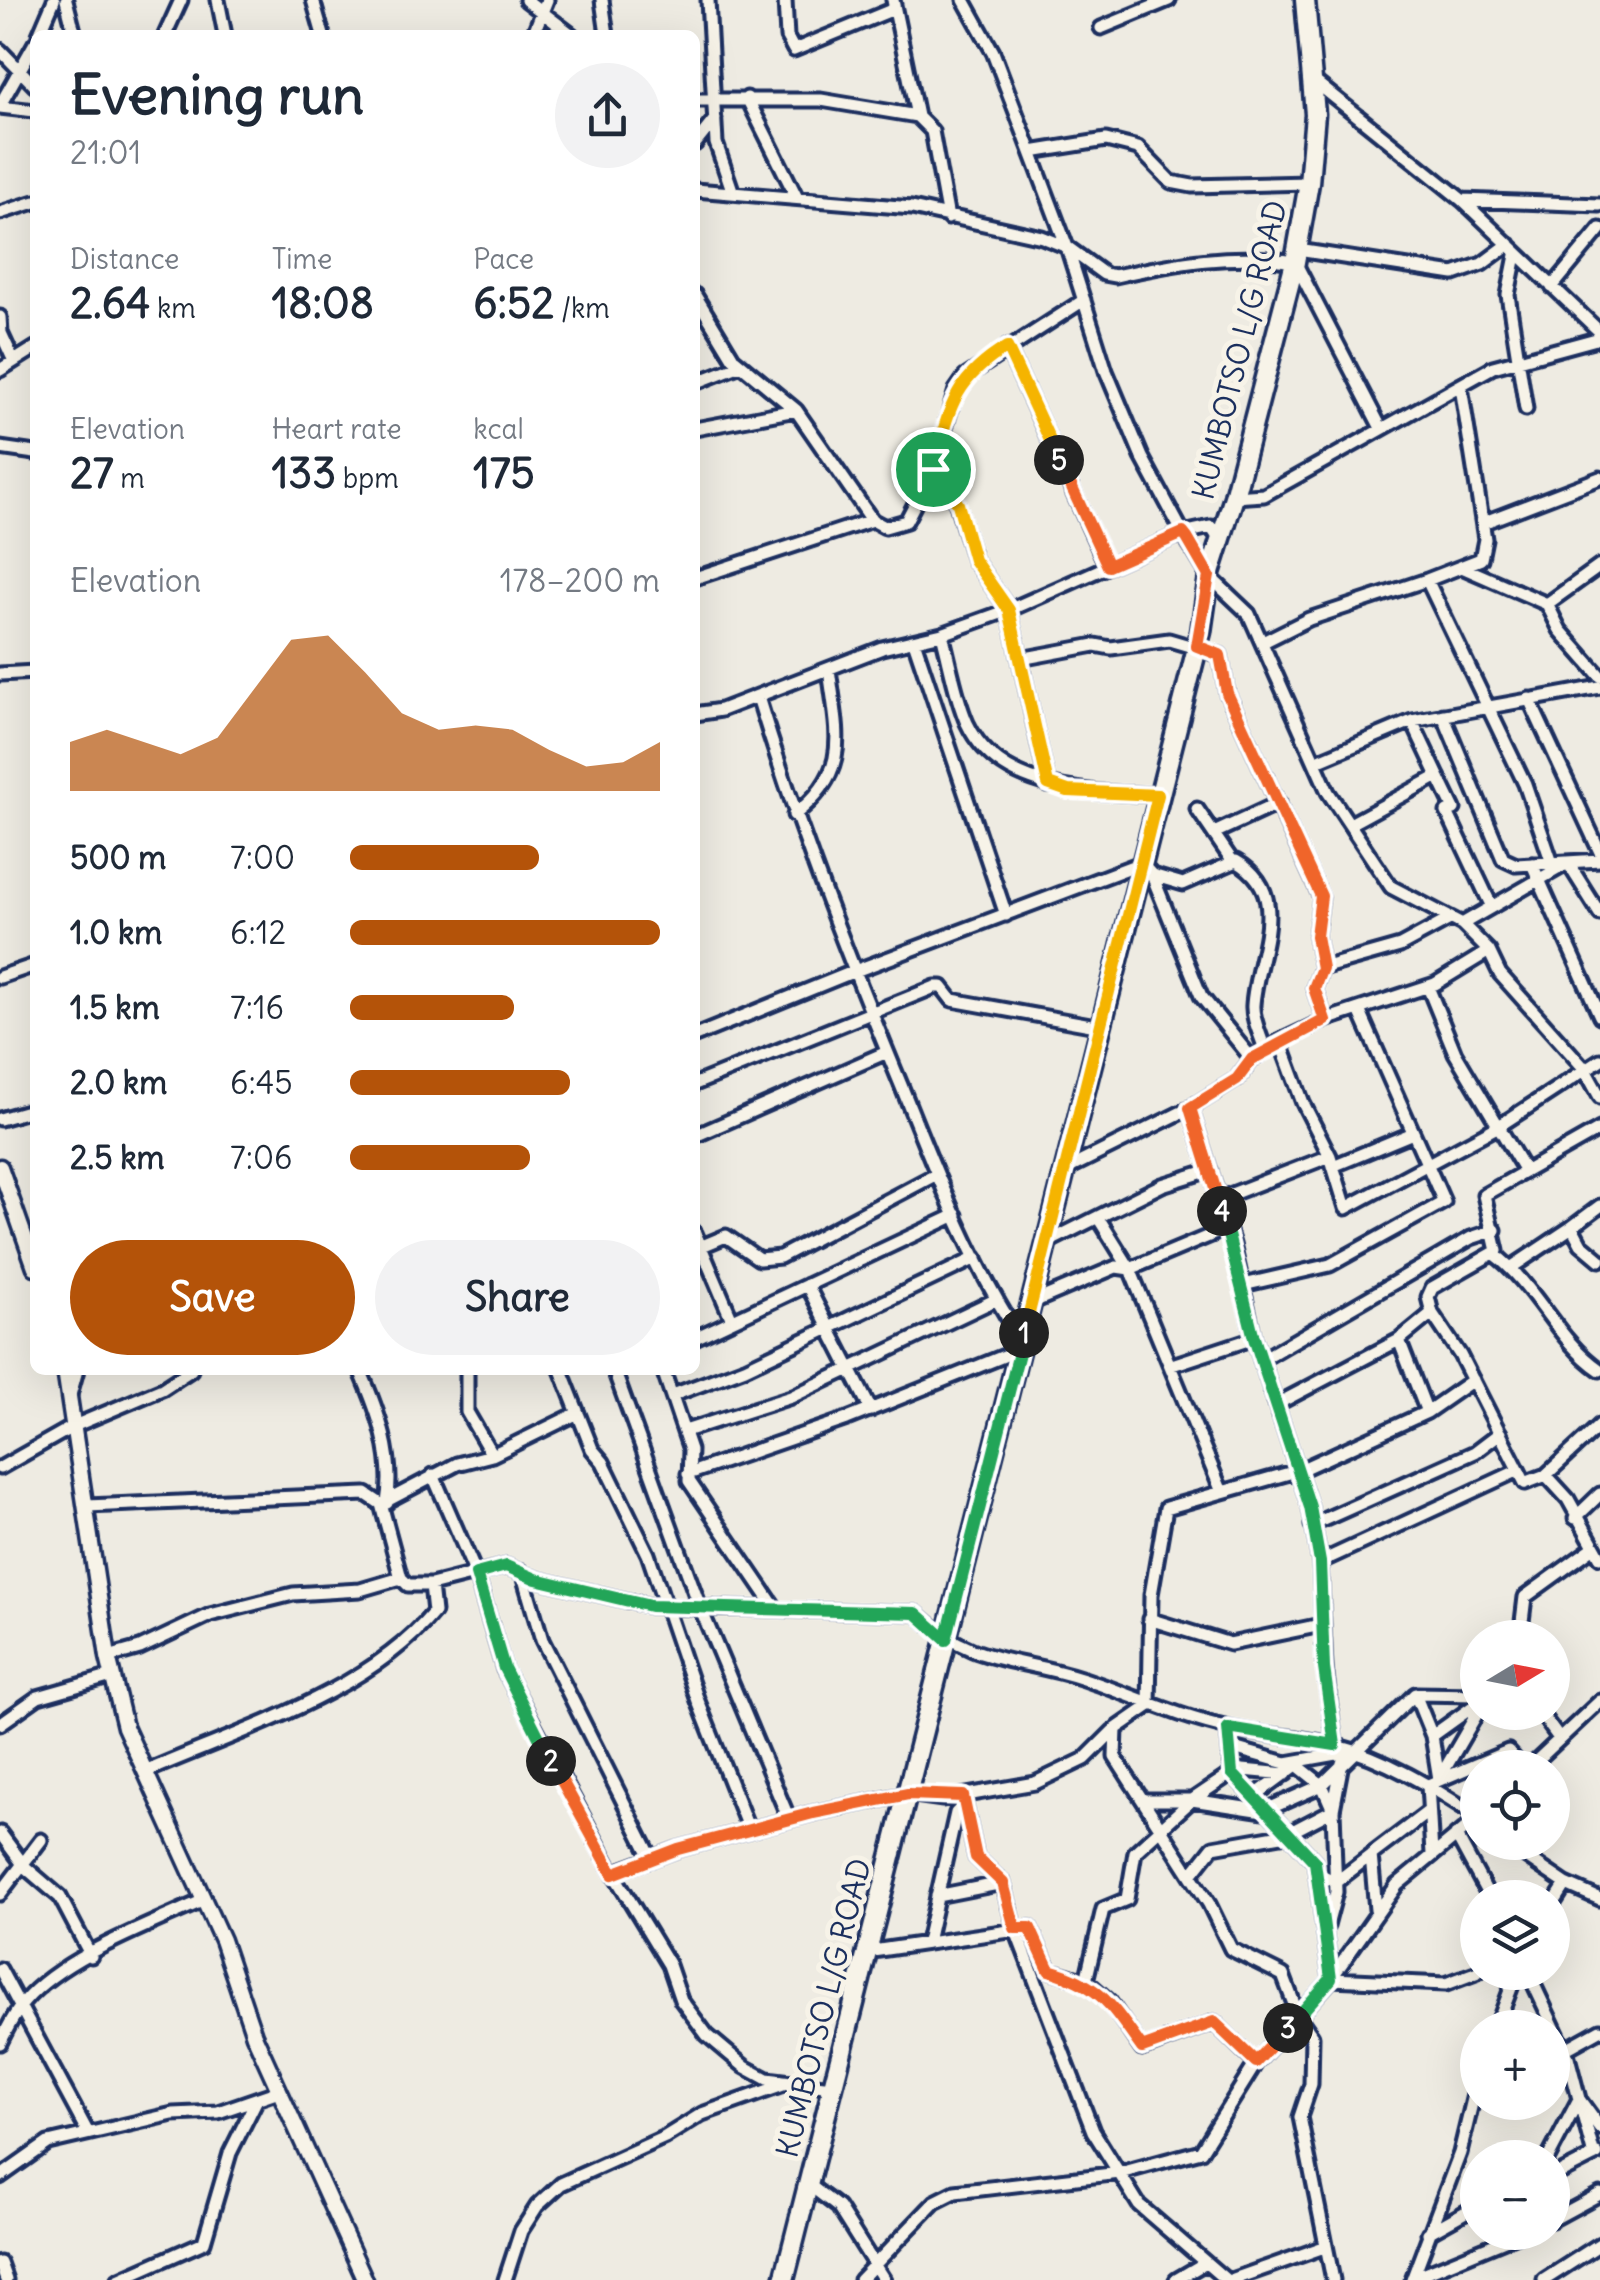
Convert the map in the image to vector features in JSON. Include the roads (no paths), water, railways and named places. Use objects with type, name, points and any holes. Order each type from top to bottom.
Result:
[{"type":"main road","name":"KUMBOTSO L/G ROAD","points":[[784,2280],[1046,1244],[1147,869],[1158,795],[1197,646],[1209,576],[1234,498],[1296,256],[1309,183],[1313,80],[1305,0]]},
{"type":"street","points":[[41,30],[54,0]]},
{"type":"street","points":[[66,0],[74,30]]},
{"type":"street","points":[[168,30],[181,0]]},
{"type":"street","points":[[218,0],[224,30]]},
{"type":"street","points":[[313,0],[322,30]]},
{"type":"street","points":[[526,0],[545,6],[567,30]]},
{"type":"street","points":[[602,0],[606,30]]},
{"type":"street","points":[[708,0],[716,143],[733,193]]},
{"type":"street","points":[[785,0],[786,37],[794,50],[894,5],[916,116]]},
{"type":"street","points":[[964,0],[993,52],[1067,246],[1113,388],[1183,533],[1209,576],[1250,614],[1328,792],[1392,887],[1456,921],[1490,951],[1500,974],[1584,1068],[1600,1097]]},
{"type":"street","points":[[1101,28],[1169,0]]},
{"type":"street","points":[[535,30],[545,6]]},
{"type":"street","points":[[0,50],[30,81]]},
{"type":"street","points":[[30,53],[1,106],[30,110]]},
{"type":"street","points":[[1234,498],[1264,495],[1493,367],[1600,335],[1462,200],[1313,80]]},
{"type":"street","points":[[747,98],[796,198]]},
{"type":"street","points":[[700,100],[821,100],[916,116],[932,131],[948,218]]},
{"type":"street","points":[[700,133],[715,119]]},
{"type":"street","points":[[1031,152],[1106,140],[1138,148],[1171,182],[1192,186],[1309,183]]},
{"type":"street","points":[[700,190],[912,208],[1067,246],[1095,270],[1115,276],[1192,260],[1262,256],[1296,256],[1454,274],[1513,249]]},
{"type":"street","points":[[1462,200],[1600,205]]},
{"type":"street","points":[[0,213],[30,204]]},
{"type":"street","points":[[1552,287],[1600,230]]},
{"type":"street","points":[[1513,249],[1508,295],[1526,409]]},
{"type":"street","points":[[1296,256],[1382,428]]},
{"type":"street","points":[[700,303],[741,366],[796,410],[872,520],[886,527],[902,525],[933,469],[956,390],[965,377],[1084,300]]},
{"type":"street","points":[[0,317],[1,334],[13,359]]},
{"type":"street","points":[[1007,347],[1108,566]]},
{"type":"street","points":[[0,370],[30,350]]},
{"type":"street","points":[[700,381],[741,366]]},
{"type":"street","points":[[1263,642],[1309,619],[1481,559],[1485,522],[1462,387]]},
{"type":"street","points":[[700,428],[796,410]]},
{"type":"street","points":[[0,448],[30,451]]},
{"type":"street","points":[[933,469],[958,504],[974,560],[1009,610],[1048,784]]},
{"type":"street","points":[[1485,522],[1600,478]]},
{"type":"street","points":[[700,576],[872,520]]},
{"type":"street","points":[[700,713],[758,697],[828,669],[1009,610],[1183,533],[1211,528],[1220,539]]},
{"type":"street","points":[[1547,604],[1600,566]]},
{"type":"street","points":[[1464,568],[1547,604],[1560,630],[1600,676]]},
{"type":"street","points":[[1427,580],[1525,784],[1552,863]]},
{"type":"street","points":[[942,634],[966,720],[976,740],[993,756],[1068,791],[1158,795]]},
{"type":"street","points":[[1020,659],[1095,645],[1112,648],[1169,640],[1220,655],[1227,693],[1321,896],[1316,936],[1322,968],[1314,988],[1325,1020]]},
{"type":"street","points":[[914,641],[1006,914]]},
{"type":"street","points":[[794,815],[823,793],[831,777],[836,726],[828,669]]},
{"type":"street","points":[[0,674],[30,672]]},
{"type":"street","points":[[1317,761],[1412,722],[1600,688]]},
{"type":"street","points":[[688,1474],[872,1410],[1021,1345],[995,1300],[937,1174],[887,1052],[794,815],[758,697]]},
{"type":"street","points":[[1529,699],[1600,852]]},
{"type":"street","points":[[1444,715],[1504,859],[1532,864],[1600,860]]},
{"type":"street","points":[[1412,722],[1454,810],[1447,812],[1491,905]]},
{"type":"street","points":[[1350,824],[1438,776]]},
{"type":"street","points":[[1214,834],[1279,803]]},
{"type":"street","points":[[1197,809],[1234,862],[1250,870],[1262,887],[1269,912],[1269,936],[1252,1010],[1266,1050]]},
{"type":"street","points":[[700,1034],[854,970],[1006,914],[1147,869],[1183,884],[1234,862]]},
{"type":"street","points":[[1322,968],[1400,946],[1540,882],[1568,863]]},
{"type":"street","points":[[1568,863],[1600,914]]},
{"type":"street","points":[[1532,864],[1600,1016]]},
{"type":"street","points":[[1147,869],[1201,996],[1252,1059]]},
{"type":"street","points":[[1067,1169],[1190,1108],[1237,1079],[1252,1059],[1280,1041],[1325,1020],[1428,987],[1490,951]]},
{"type":"street","points":[[0,976],[30,966]]},
{"type":"street","points":[[700,1082],[870,1010],[942,987],[952,1000],[1102,1027]]},
{"type":"street","points":[[1428,987],[1455,1053],[1524,1170]]},
{"type":"street","points":[[1244,1286],[1330,1265],[1444,1202],[1359,1010]]},
{"type":"street","points":[[1280,1041],[1303,1103],[1332,1161],[1343,1203],[1350,1208],[1500,1126],[1600,1060]]},
{"type":"street","points":[[700,1134],[887,1052]]},
{"type":"street","points":[[1190,1108],[1228,1228],[1254,1338],[1300,1470],[1320,1562],[1321,1625],[1335,1745]]},
{"type":"street","points":[[0,1120],[30,1111]]},
{"type":"street","points":[[1494,1254],[1495,1230],[1484,1195],[1600,1128]]},
{"type":"street","points":[[1218,1199],[1413,1133]]},
{"type":"street","points":[[0,1167],[30,1246]]},
{"type":"street","points":[[1046,1244],[1162,1184],[1210,1170]]},
{"type":"street","points":[[700,1247],[731,1236],[759,1259],[780,1257],[937,1174]]},
{"type":"street","points":[[1512,1267],[1600,1206]]},
{"type":"street","points":[[700,1336],[956,1215]]},
{"type":"street","points":[[1099,1219],[1130,1268],[1222,1492]]},
{"type":"street","points":[[1572,1227],[1581,1244],[1600,1260]]},
{"type":"street","points":[[1031,1303],[1116,1267],[1130,1268],[1228,1228]]},
{"type":"street","points":[[1261,1360],[1471,1238],[1495,1230]]},
{"type":"street","points":[[700,1252],[732,1320]]},
{"type":"street","points":[[1494,1254],[1512,1267],[1562,1332],[1600,1370]]},
{"type":"street","points":[[1494,1254],[1432,1288],[1428,1297],[1432,1314],[1473,1380],[1518,1471],[1527,1484],[1546,1475],[1600,1425]]},
{"type":"street","points":[[672,1395],[745,1368],[976,1258]]},
{"type":"street","points":[[807,1285],[872,1410]]},
{"type":"street","points":[[685,1431],[791,1397],[995,1300]]},
{"type":"street","points":[[1276,1404],[1399,1340],[1432,1314]]},
{"type":"street","points":[[1172,1365],[1254,1338]]},
{"type":"street","points":[[1399,1340],[1427,1412]]},
{"type":"street","points":[[65,1375],[108,1657],[125,1727],[222,1940],[254,2035],[365,2280]]},
{"type":"street","points":[[69,1397],[76,1375]]},
{"type":"street","points":[[0,1468],[74,1426],[162,1389],[184,1375]]},
{"type":"street","points":[[362,1375],[390,1464],[384,1503],[401,1578],[408,1585],[430,1584],[506,1566],[666,1606],[916,1613],[946,1640],[983,1656],[1082,1678],[1149,1706],[1228,1728],[1335,1745],[1434,1782],[1460,1803]]},
{"type":"street","points":[[467,1375],[468,1412],[492,1454]]},
{"type":"street","points":[[562,1375],[648,1554],[749,1830]]},
{"type":"street","points":[[616,1375],[700,1607],[789,1819]]},
{"type":"street","points":[[665,1375],[685,1431],[688,1474],[699,1499],[776,1609]]},
{"type":"street","points":[[1149,1706],[1149,1619],[1165,1511],[1300,1470],[1427,1412],[1473,1380]]},
{"type":"street","points":[[384,1503],[434,1475],[492,1454],[578,1413]]},
{"type":"street","points":[[1312,1525],[1474,1452],[1500,1433]]},
{"type":"street","points":[[1320,1562],[1518,1471]]},
{"type":"street","points":[[434,1475],[476,1574],[504,1668],[613,1874],[655,1940],[680,2000],[707,2035],[746,2067],[767,2079],[832,2087]]},
{"type":"street","points":[[1522,1620],[1524,1597],[1597,1552],[1568,1499],[1546,1475]]},
{"type":"street","points":[[87,1506],[366,1494],[384,1503]]},
{"type":"street","points":[[1576,1518],[1600,1494]]},
{"type":"street","points":[[522,1572],[542,1640],[652,1859]]},
{"type":"street","points":[[108,1657],[226,1611],[293,1594],[360,1590],[401,1578]]},
{"type":"street","points":[[145,1772],[274,1718],[384,1660],[434,1612],[430,1584]]},
{"type":"street","points":[[1149,1619],[1230,1644],[1321,1625]]},
{"type":"street","points":[[0,1724],[38,1697],[112,1676]]},
{"type":"street","points":[[1143,1800],[1192,1800],[1264,1810],[1322,1784],[1415,1694],[1460,1695]]},
{"type":"street","points":[[1415,1694],[1432,1736],[1432,1854]]},
{"type":"street","points":[[1545,1750],[1600,1702]]},
{"type":"street","points":[[613,1874],[789,1819],[908,1794],[964,1800],[1035,1783],[1065,1772],[1149,1706]]},
{"type":"street","points":[[1432,1736],[1460,1716]]},
{"type":"street","points":[[1228,1728],[1232,1771],[1315,1862],[1331,1979]]},
{"type":"street","points":[[1116,1729],[1115,1757],[1190,1875],[1230,1949],[1284,1976],[1299,2017],[1312,2036],[1315,2060],[1300,2118],[1333,2280]]},
{"type":"street","points":[[1434,1782],[1467,1730]]},
{"type":"street","points":[[1553,1730],[1558,1737]]},
{"type":"street","points":[[1230,1747],[1286,1763],[1352,1752]]},
{"type":"street","points":[[1253,1797],[1300,1763]]},
{"type":"street","points":[[1300,1763],[1322,1784],[1333,1810]]},
{"type":"street","points":[[1325,1934],[1336,1882],[1333,1810],[1342,1763]]},
{"type":"street","points":[[1086,1981],[1103,1909],[1127,1898],[1134,1852],[1192,1800],[1232,1771],[1286,1774]]},
{"type":"street","points":[[1434,1782],[1460,1771]]},
{"type":"street","points":[[964,1800],[976,1857],[1003,1883],[1015,1928],[1093,2131],[1140,2205],[1228,2280],[1324,2247]]},
{"type":"street","points":[[927,1942],[956,1814],[964,1800]]},
{"type":"street","points":[[1190,1875],[1212,1847],[1287,1834],[1333,1810]]},
{"type":"street","points":[[1336,1882],[1430,1811]]},
{"type":"street","points":[[860,2280],[876,2268],[934,2202],[956,2192],[1120,2172],[1201,2150],[1256,2062],[1331,1979],[1376,1910],[1460,1831]]},
{"type":"street","points":[[0,1833],[25,1867],[60,1897],[92,1956]]},
{"type":"street","points":[[1456,1834],[1480,1880]]},
{"type":"street","points":[[0,1894],[25,1867],[42,1840]]},
{"type":"street","points":[[1371,1855],[1376,1910]]},
{"type":"street","points":[[1531,1860],[1560,1880]]},
{"type":"street","points":[[1316,1873],[1336,1882]]},
{"type":"street","points":[[938,1896],[1003,1883]]},
{"type":"street","points":[[1570,1886],[1600,1899]]},
{"type":"street","points":[[0,2043],[21,2005],[37,1989],[92,1956],[202,1901]]},
{"type":"street","points":[[866,1952],[1030,1928],[1049,1970],[1086,1981],[1109,2001],[1142,2048],[1214,2022],[1256,2062]]},
{"type":"street","points":[[0,1969],[87,2131]]},
{"type":"street","points":[[1331,1979],[1446,1984],[1460,1979]]},
{"type":"street","points":[[1570,2047],[1600,2030]]},
{"type":"street","points":[[1570,2070],[1597,2154],[1570,2168]]},
{"type":"street","points":[[505,2280],[521,2231],[537,2206],[561,2184],[665,2137],[702,2114],[790,2082]]},
{"type":"street","points":[[0,2176],[48,2143],[87,2131],[173,2114],[218,2112],[280,2091]]},
{"type":"street","points":[[118,2280],[204,2242],[230,2154],[257,2098]]},
{"type":"street","points":[[1579,2099],[1600,2128]]},
{"type":"street","points":[[1557,2140],[1579,2099]]},
{"type":"street","points":[[1413,2279],[1460,2153],[1468,2120]]},
{"type":"street","points":[[808,2184],[838,2208],[884,2280]]},
{"type":"street","points":[[1570,2211],[1598,2198]]},
{"type":"street","points":[[1428,2233],[1460,2216]]},
{"type":"street","points":[[1544,2280],[1600,2244]]},
{"type":"street","points":[[1413,2279],[1481,2250]]},
{"type":"street","points":[[0,2263],[6,2280]]},
{"type":"street","points":[[1176,2280],[1205,2263]]}]
